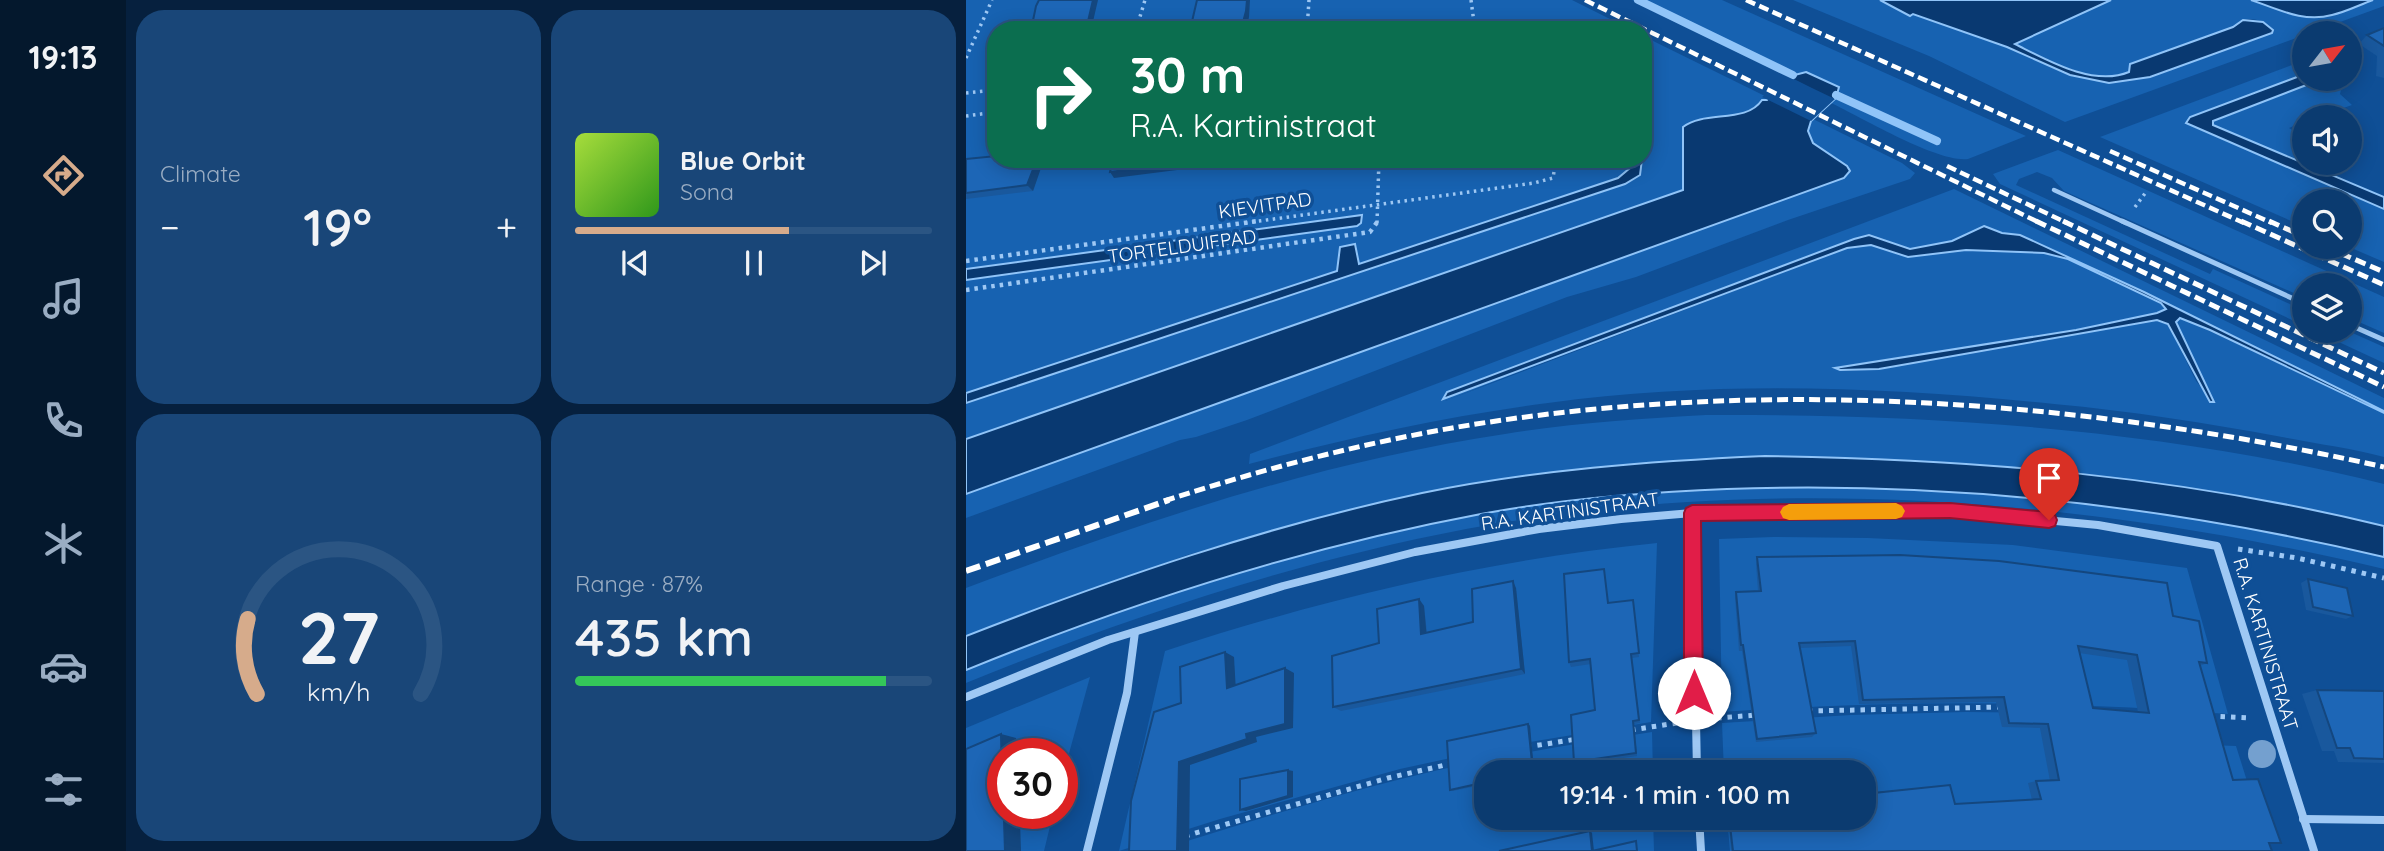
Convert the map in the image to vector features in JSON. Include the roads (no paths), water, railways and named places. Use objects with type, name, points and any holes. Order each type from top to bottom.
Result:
[{"type":"street","name":"R.A. KARTINISTRAAT","points":[[966,697],[1108,640],[1283,586],[1415,552],[1539,529],[1692,513],[1950,510],[2098,525],[2217,546],[2314,851]]},
{"type":"street","points":[[1692,513],[1696,760]]},
{"type":"street","points":[[1087,851],[1127,693],[1135,632]]},
{"type":"street","points":[[2303,820],[2384,820]]},
{"type":"street","points":[[1700,830],[1701,851]]},
{"type":"lane","points":[[2054,190],[2292,298]]},
{"type":"lane","points":[[2362,330],[2384,340]]},
{"type":"waterway","points":[[1638,0],[1793,75]]},
{"type":"waterway","points":[[1836,95],[1937,141]]},
{"type":"railway","points":[[1585,0],[1628,21]]},
{"type":"railway","points":[[1746,0],[2244,223]]},
{"type":"railway","points":[[1652,33],[2040,223]]},
{"type":"railway","points":[[2110,151],[2272,223]]},
{"type":"railway","points":[[1947,166],[2067,223]]},
{"type":"railway","points":[[2036,221],[2384,387]]},
{"type":"railway","points":[[2063,221],[2384,373]]},
{"type":"railway","points":[[2241,221],[2384,285]]},
{"type":"railway","points":[[2269,221],[2292,231]]},
{"type":"railway","points":[[2354,259],[2384,272]]},
{"type":"railway","points":[[1164,501],[1236,479],[1383,441],[1458,427],[1573,411],[1689,402],[1806,400],[1923,403],[2040,411],[2156,425],[2271,444],[2384,467]]},
{"type":"railway","points":[[966,571],[1169,500]]}]
